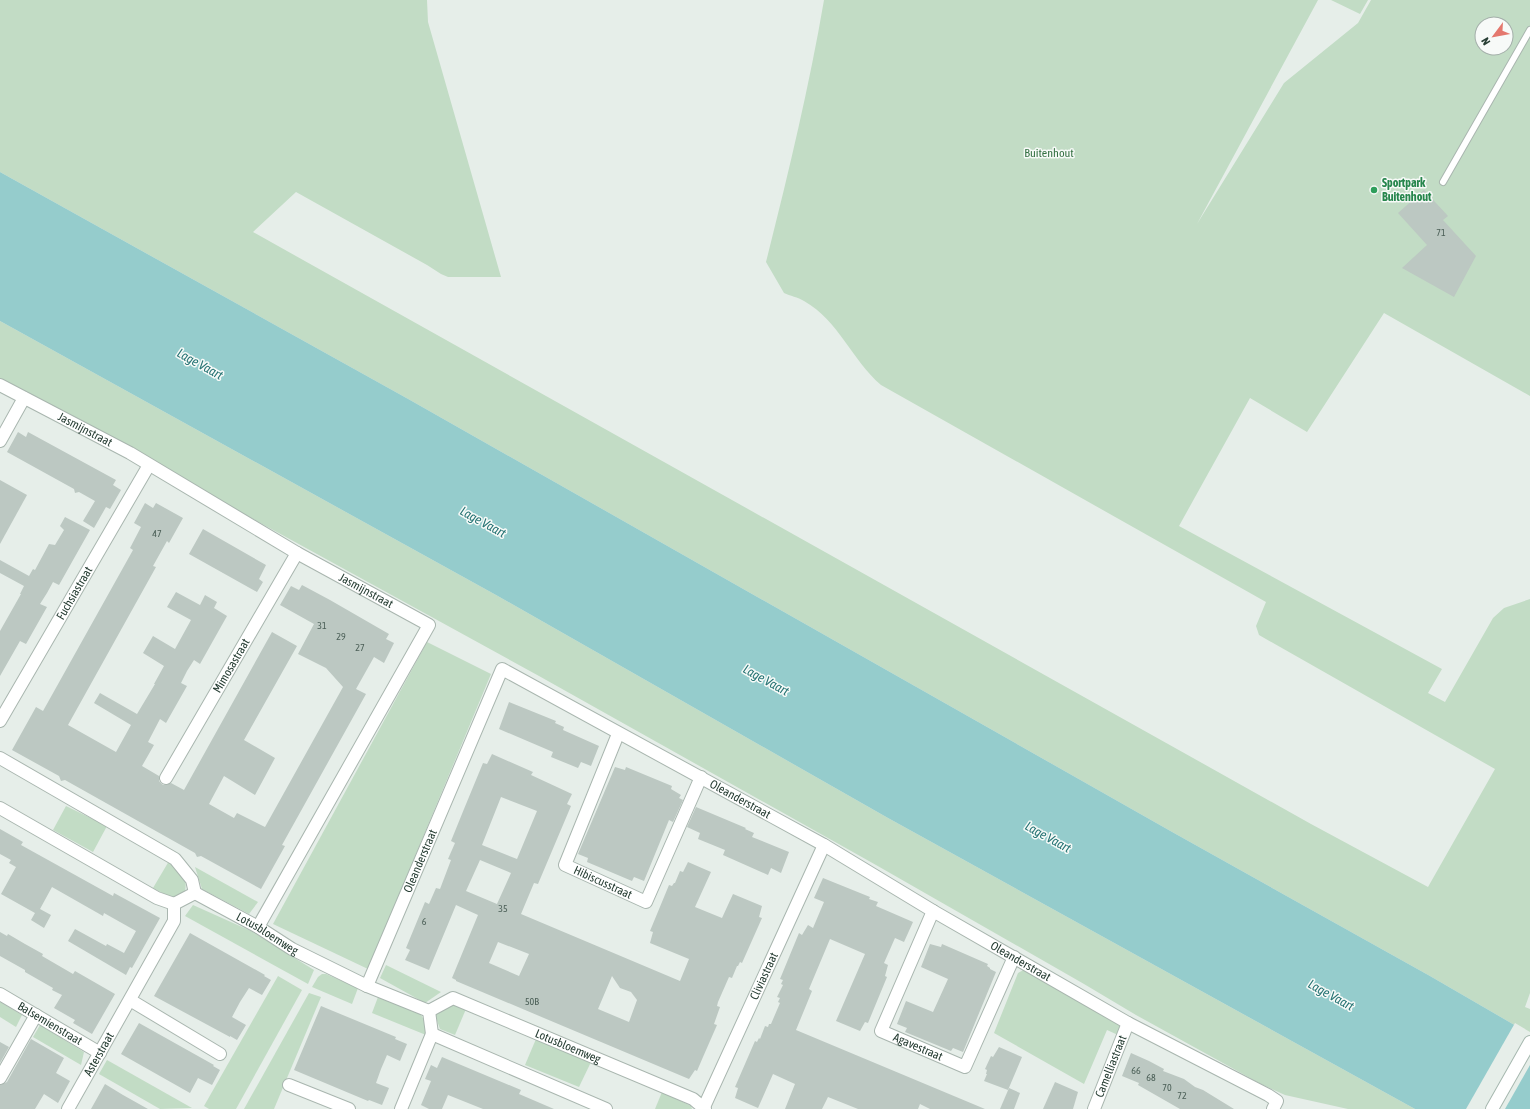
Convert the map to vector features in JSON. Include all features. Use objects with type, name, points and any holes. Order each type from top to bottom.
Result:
[{"type":"street","name":"Jasmijnstraat","points":[[0,385],[130,453],[297,553],[429,625],[258,927]]},
{"type":"street","points":[[0,441],[24,398]]},
{"type":"street","name":"Fuchsiastraat","points":[[0,721],[149,465]]},
{"type":"street","name":"Mimosastraat","points":[[166,778],[297,553]]},
{"type":"street","name":"Oleanderstraat","points":[[368,986],[502,669],[618,734],[701,777],[824,845],[933,911],[1128,1023],[1275,1105]]},
{"type":"street","name":"Hibiscusstraat","points":[[618,734],[565,865],[646,902],[701,777]]},
{"type":"street","points":[[0,758],[175,859],[192,880],[195,893],[174,904],[157,898],[0,808]]},
{"type":"street","name":"Cliviastraat","points":[[705,1108],[824,845]]},
{"type":"street","name":"Lotusbloemweg","points":[[195,893],[258,927],[292,949],[368,986],[429,1011],[453,998],[693,1099],[705,1108]]},
{"type":"street","name":"Asterstraat","points":[[68,1109],[174,921],[174,904]]},
{"type":"street","name":"Agavestraat","points":[[933,911],[881,1031],[965,1067],[1014,957]]},
{"type":"street","name":"Balsemienstraat","points":[[0,994],[100,1053]]},
{"type":"street","points":[[130,1000],[220,1054]]},
{"type":"street","points":[[401,1109],[432,1034],[429,1011]]},
{"type":"street","points":[[0,1078],[36,1015]]},
{"type":"street","name":"Camelliastraat","points":[[1094,1109],[1128,1023]]},
{"type":"street","points":[[432,1034],[606,1109]]},
{"type":"street","points":[[1492,1109],[1530,1042]]},
{"type":"street","points":[[289,1085],[349,1109]]},
{"type":"lane","points":[[1443,182],[1530,30]]},
{"type":"green space","name":"Buitenhout","points":[[0,0],[427,0],[428,22],[501,277],[448,277],[296,192],[253,232],[1311,824],[1428,887],[1495,769],[1259,635],[1256,626],[1266,602],[881,385],[862,364],[827,319],[804,301],[784,293],[766,262],[798,131],[824,0],[1318,0],[1197,224],[1284,83],[1358,23],[1371,0],[1530,0],[1530,396],[1384,313],[1307,432],[1250,398],[1179,526],[1442,669],[1428,693],[1445,702],[1493,618],[1504,608],[1530,599],[1530,993],[1525,1007],[1530,1009],[1530,1034],[1430,976],[1174,833],[410,400],[0,172]]},
{"type":"green space","points":[[1331,0],[1368,0],[1360,14]]},
{"type":"green space","points":[[0,321],[496,595],[888,818],[1415,1109],[1348,1109],[1285,1095],[1261,1084],[1136,1015],[876,865],[539,676],[0,380]]},
{"type":"green space","points":[[427,642],[491,674],[368,969],[273,924]]},
{"type":"green space","points":[[66,806],[107,826],[93,852],[53,830]]},
{"type":"green space","points":[[169,861],[183,874],[186,887],[185,893],[172,898],[153,888]]},
{"type":"green space","points":[[195,867],[258,902],[249,914],[202,889]]},
{"type":"green space","points":[[193,905],[251,931],[314,970],[308,984],[185,916]]},
{"type":"green space","points":[[386,965],[441,992],[425,1003],[380,978]]},
{"type":"green space","points":[[1027,968],[1120,1024],[1118,1035],[1107,1030],[1084,1084],[994,1033],[1018,973]]},
{"type":"green space","points":[[322,974],[326,974],[358,988],[352,1004],[312,987],[318,977]]},
{"type":"green space","points":[[278,976],[302,990],[236,1109],[209,1109],[204,1106]]},
{"type":"green space","points":[[309,993],[321,997],[274,1109],[244,1109]]},
{"type":"green space","points":[[378,997],[420,1014],[426,1024],[426,1035],[372,1013]]},
{"type":"green space","points":[[0,1002],[22,1015],[16,1027],[0,1017]]},
{"type":"green space","points":[[452,1004],[466,1009],[455,1035],[440,1029],[435,1015]]},
{"type":"green space","points":[[40,1025],[84,1052],[81,1065],[33,1037]]},
{"type":"green space","points":[[536,1039],[591,1062],[579,1087],[525,1065]]},
{"type":"green space","points":[[107,1060],[192,1108],[160,1109],[99,1074]]},
{"type":"green space","points":[[662,1092],[691,1106],[692,1109],[655,1109]]},
{"type":"water","name":"Lage Vaart","points":[[0,172],[410,400],[1174,833],[1430,976],[1530,1034],[1530,1109],[1415,1109],[888,818],[496,595],[0,321]]},
{"type":"pier","points":[[1515,1023],[1530,1032],[1530,1065],[1505,1109],[1466,1109]]},
{"type":"building","points":[[1424,190],[1448,216],[1443,220],[1476,256],[1454,297],[1402,268],[1427,245],[1398,213]]},
{"type":"building","points":[[18,432],[26,437],[28,432],[116,480],[113,485],[121,490],[110,509],[106,507],[94,528],[83,521],[95,501],[79,492],[75,493],[74,489],[7,452]]},
{"type":"building","points":[[0,480],[27,495],[0,544]]},
{"type":"building","points":[[145,503],[153,508],[156,503],[183,518],[169,543],[167,541],[153,566],[156,567],[68,725],[116,752],[131,725],[94,703],[100,693],[137,714],[164,666],[143,653],[153,636],[175,649],[191,620],[167,607],[176,592],[200,605],[205,595],[217,602],[214,608],[227,616],[200,664],[194,660],[187,671],[181,683],[187,686],[166,723],[160,719],[148,742],[154,745],[142,766],[159,776],[159,781],[163,785],[171,783],[184,790],[272,632],[297,646],[244,740],[275,758],[255,795],[224,776],[209,804],[234,818],[237,813],[265,827],[343,687],[326,668],[298,654],[314,624],[280,605],[291,586],[299,590],[302,585],[330,600],[389,634],[386,639],[394,643],[384,663],[374,657],[356,689],[366,694],[282,845],[285,846],[261,889],[201,856],[197,857],[195,853],[65,780],[61,781],[59,776],[12,750],[36,707],[43,711],[133,550],[130,548],[141,527],[134,523]]},
{"type":"building","points":[[65,517],[90,530],[59,585],[53,582],[40,604],[47,607],[26,644],[20,641],[0,676],[0,631],[24,586],[0,573],[0,560],[29,576],[33,569],[35,570],[49,544],[55,545],[64,530],[60,526]]},
{"type":"building","points":[[203,529],[266,565],[259,579],[263,582],[257,592],[189,554]]},
{"type":"building","points":[[509,702],[556,721],[555,723],[564,727],[563,730],[599,746],[591,766],[581,762],[578,768],[551,757],[553,752],[499,729]]},
{"type":"building","points":[[492,754],[533,772],[531,775],[572,794],[567,804],[571,806],[538,884],[534,883],[521,914],[680,981],[689,959],[650,943],[653,932],[650,931],[669,885],[672,886],[675,883],[680,871],[683,872],[688,862],[711,872],[695,907],[722,918],[733,894],[762,906],[759,917],[762,918],[742,963],[740,962],[737,966],[732,978],[729,977],[718,1002],[717,1006],[720,1007],[714,1024],[717,1025],[697,1071],[695,1070],[689,1079],[456,981],[452,978],[478,915],[456,905],[429,970],[405,960],[410,950],[406,948],[425,902],[429,904],[436,888],[440,889],[451,860],[448,859],[455,843],[451,841],[483,763],[487,764]],"holes":[[[501,797],[537,811],[517,859],[482,845]],[[480,860],[511,873],[497,904],[466,891]],[[498,942],[529,954],[519,976],[489,963]],[[612,976],[620,988],[631,992],[637,1000],[629,1022],[598,1009]]]},
{"type":"building","points":[[615,767],[625,770],[626,767],[672,786],[671,789],[681,795],[679,798],[683,800],[673,822],[669,820],[644,881],[634,877],[632,881],[587,862],[588,858],[578,854]]},
{"type":"building","points":[[696,807],[746,828],[745,829],[754,833],[752,837],[789,852],[781,873],[771,868],[768,875],[723,855],[725,850],[698,839],[700,833],[687,827]]},
{"type":"building","points":[[0,829],[23,842],[21,845],[113,896],[114,893],[160,918],[132,968],[130,967],[126,975],[68,941],[75,929],[106,946],[107,944],[124,953],[136,931],[104,913],[103,916],[52,887],[40,909],[51,915],[44,928],[31,920],[35,913],[1,894],[16,867],[9,863],[11,860],[0,854]]},
{"type":"building","points":[[823,878],[870,897],[869,899],[878,902],[876,906],[913,922],[904,942],[895,938],[884,963],[888,965],[885,976],[887,977],[868,1023],[865,1022],[860,1031],[836,1021],[865,954],[830,939],[809,989],[812,991],[796,1030],[985,1109],[930,1109],[920,1104],[918,1109],[858,1109],[828,1097],[822,1109],[785,1109],[795,1084],[773,1074],[758,1108],[735,1098],[738,1088],[735,1087],[755,1041],[757,1042],[759,1038],[760,1039],[765,1026],[768,1027],[769,1024],[771,1024],[780,1003],[778,1002],[780,998],[777,997],[783,985],[781,984],[783,980],[780,979],[799,933],[802,935],[808,925],[813,928],[824,902],[814,898]]},
{"type":"building","points":[[0,932],[7,936],[8,934],[43,954],[42,956],[73,974],[75,971],[115,994],[92,1034],[73,1023],[75,1020],[54,1008],[62,995],[25,972],[25,970],[0,956]]},
{"type":"building","points":[[190,933],[265,975],[264,976],[271,980],[262,995],[249,988],[240,1002],[232,1017],[246,1025],[237,1040],[154,996]]},
{"type":"building","points":[[930,944],[941,947],[942,944],[988,964],[987,966],[990,969],[996,972],[963,1052],[953,1048],[951,1051],[905,1032],[907,1028],[897,1024],[906,1001],[933,1012],[948,979],[921,967]]},
{"type":"building","points":[[321,1006],[396,1037],[395,1039],[407,1044],[400,1061],[387,1055],[381,1069],[376,1083],[389,1088],[382,1105],[369,1100],[368,1101],[294,1070]]},
{"type":"building","points":[[139,1023],[214,1065],[213,1066],[220,1070],[212,1085],[198,1078],[190,1093],[121,1054]]},
{"type":"building","points":[[31,1039],[64,1058],[56,1073],[70,1081],[58,1103],[44,1094],[35,1109],[0,1109],[0,1085],[7,1082]]},
{"type":"building","points":[[0,1042],[9,1047],[0,1063]]},
{"type":"building","points":[[999,1047],[1022,1057],[1008,1090],[984,1081],[987,1074],[987,1070],[985,1069],[991,1056],[993,1057]]},
{"type":"building","points":[[1131,1053],[1164,1069],[1163,1071],[1184,1079],[1195,1087],[1203,1090],[1234,1109],[1180,1109],[1138,1085],[1139,1083],[1122,1076]]},
{"type":"building","points":[[442,1057],[521,1090],[519,1094],[554,1109],[483,1109],[448,1095],[442,1109],[429,1109],[421,1105],[431,1081],[425,1079],[431,1065],[437,1068]]},
{"type":"building","points":[[1055,1082],[1078,1092],[1073,1109],[1043,1109]]},
{"type":"building","points":[[105,1084],[123,1095],[148,1109],[91,1109]]},
{"type":"building","points":[[1009,1088],[1020,1093],[1014,1109],[1000,1109]]},
{"type":"place","name":"Sportpark Buitenhout","points":[[1374,190]]}]
